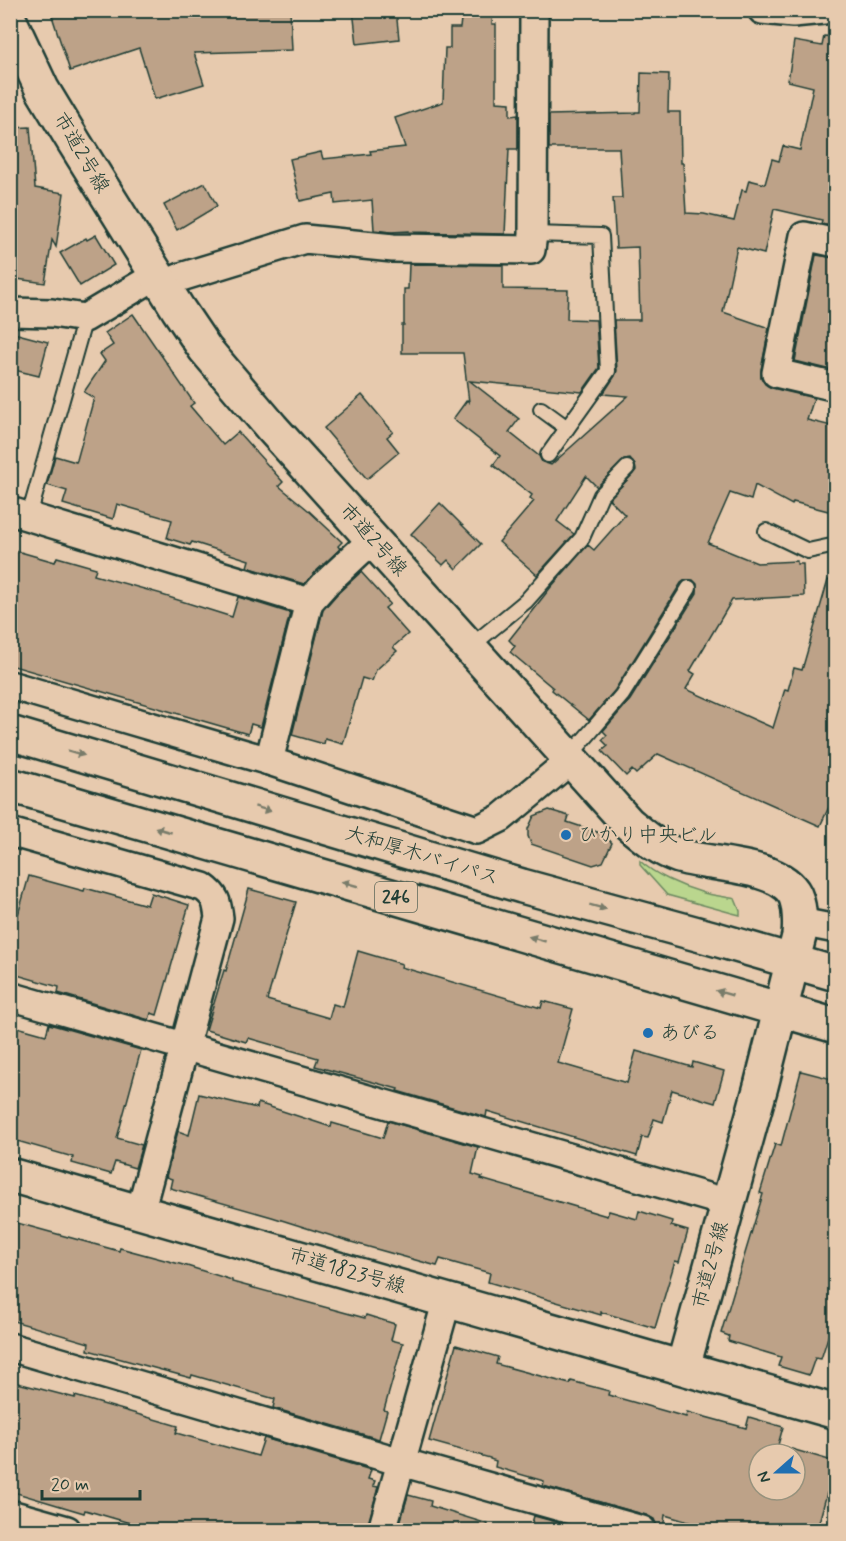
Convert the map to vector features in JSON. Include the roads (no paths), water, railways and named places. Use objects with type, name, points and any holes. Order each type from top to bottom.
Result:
[{"type":"main road","name":"市道2号線","points":[[10,21],[42,89],[160,280],[206,349],[272,428],[372,540],[628,823],[659,848],[680,856],[765,873],[785,882],[795,895],[800,936],[683,1367]]},
{"type":"main road","name":"大和厚木バイパス","points":[[15,735],[522,886],[836,974]]},
{"type":"main road","name":"246","points":[[10,785],[836,1026]]},
{"type":"main road","name":"市道1823号線","points":[[10,1175],[683,1367]]},
{"type":"main road","points":[[683,1367],[835,1412]]},
{"type":"street","points":[[10,312],[52,313],[85,318],[160,280],[181,277],[305,239],[393,248],[531,250],[534,10]]},
{"type":"street","points":[[762,10],[793,13],[824,10]]},
{"type":"street","points":[[836,243],[804,236],[776,374],[836,387]]},
{"type":"street","points":[[20,514],[309,602]]},
{"type":"street","points":[[269,761],[309,602],[372,540]]},
{"type":"street","points":[[10,685],[269,761],[477,830],[501,818],[560,769],[569,757]]},
{"type":"street","points":[[10,832],[203,887],[212,893],[217,905],[219,918],[140,1212]]},
{"type":"street","points":[[800,922],[836,929]]},
{"type":"street","points":[[10,996],[728,1203]]},
{"type":"street","points":[[382,1530],[447,1300]]},
{"type":"street","points":[[10,1347],[642,1530]]},
{"type":"street","points":[[10,1514],[62,1530]]},
{"type":"lane","points":[[533,234],[601,236],[608,371],[548,455]]},
{"type":"lane","points":[[20,514],[85,318]]},
{"type":"lane","points":[[541,409],[567,428]]},
{"type":"lane","points":[[470,647],[526,601],[582,538],[601,495],[627,468]]},
{"type":"lane","points":[[766,531],[808,550],[836,545]]},
{"type":"lane","points":[[569,757],[622,695],[689,588]]},
{"type":"place","name":"ひかり中央ビル","points":[[566,835]]},
{"type":"place","name":"あびる","points":[[648,1033]]}]
